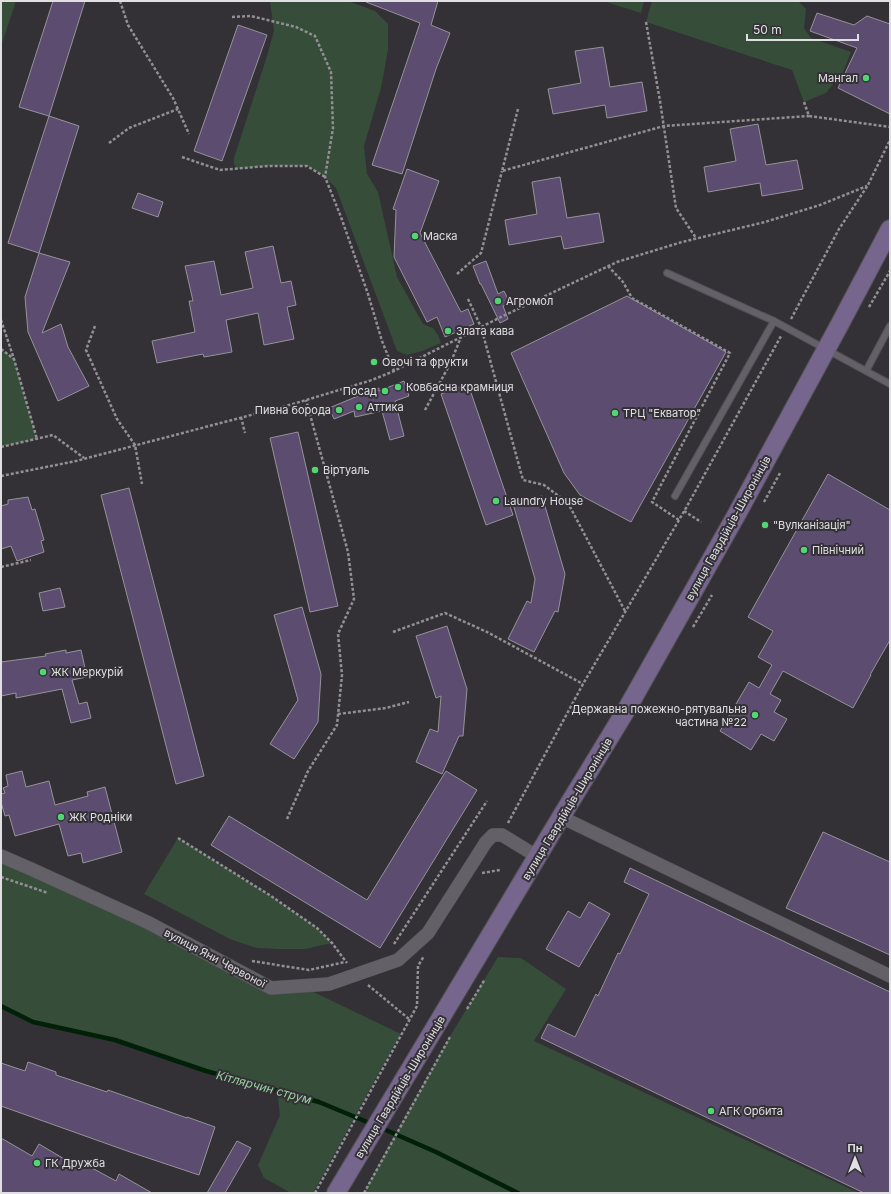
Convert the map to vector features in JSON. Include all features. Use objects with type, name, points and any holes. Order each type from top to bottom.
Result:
[{"type":"main road","name":"вулиця Гвардійців-Широнінців","points":[[336,1193],[442,1034],[538,857],[628,707],[738,512],[890,229]]},
{"type":"street","points":[[561,817],[890,976]]},
{"type":"street","points":[[502,834],[538,857]]},
{"type":"street","name":"вулиця Яни Червоної","points":[[1,856],[32,868],[147,922],[271,988],[329,984],[398,960],[428,934],[486,842],[493,835],[502,834]]},
{"type":"lane","points":[[667,273],[774,320],[786,328],[890,384]]},
{"type":"lane","points":[[675,496],[774,320]]},
{"type":"lane","points":[[866,371],[890,326]]},
{"type":"path","points":[[120,1],[128,25],[174,98],[190,134]]},
{"type":"path","points":[[232,16],[251,16],[296,27],[316,36],[331,72],[333,128],[325,177],[341,217],[368,294],[382,341],[394,371]]},
{"type":"path","points":[[646,22],[664,126],[676,208],[696,238]]},
{"type":"path","points":[[804,102],[809,116]]},
{"type":"path","points":[[109,143],[129,128],[178,109]]},
{"type":"path","points":[[457,274],[481,253],[518,109]]},
{"type":"path","points":[[502,171],[664,126],[809,116],[890,127]]},
{"type":"path","points":[[502,834],[583,684],[679,520],[786,328],[839,229],[868,185],[890,140]]},
{"type":"path","points":[[182,157],[220,170],[268,166],[308,166],[325,177]]},
{"type":"path","points":[[1,476],[85,459],[306,400],[372,380],[394,371],[481,327],[617,262],[696,238],[765,222],[820,205],[868,185]]},
{"type":"path","points":[[608,266],[623,282],[632,298],[730,353],[652,502],[679,520]]},
{"type":"path","points":[[468,299],[481,327],[523,480],[544,485],[568,502],[626,611]]},
{"type":"path","points":[[1,320],[37,438]]},
{"type":"path","points":[[95,326],[86,350],[117,419],[135,446],[142,484]]},
{"type":"path","points":[[425,410],[451,362],[461,337]]},
{"type":"path","points":[[1,349],[14,359]]},
{"type":"path","points":[[287,819],[308,771],[337,725],[342,675],[338,634],[354,600],[348,552],[306,400]]},
{"type":"path","points":[[241,417],[245,433]]},
{"type":"path","points":[[1,447],[53,435],[85,459]]},
{"type":"path","points":[[684,511],[701,522]]},
{"type":"path","points":[[1,567],[32,560]]},
{"type":"path","points":[[393,632],[445,613],[487,632],[583,684]]},
{"type":"path","points":[[338,714],[386,708],[409,702]]},
{"type":"path","points":[[394,945],[487,801]]},
{"type":"path","points":[[178,838],[271,896],[317,928],[332,943],[355,975],[409,1019]]},
{"type":"path","points":[[476,875],[500,870]]},
{"type":"path","points":[[315,1193],[417,1006],[418,966],[426,953]]},
{"type":"path","points":[[248,960],[309,970],[353,960]]},
{"type":"path","points":[[364,1193],[442,1034]]},
{"type":"green space","points":[[1,1],[16,1],[1,46]]},
{"type":"green space","points":[[270,1],[348,1],[375,11],[388,24],[388,50],[381,88],[364,146],[367,174],[378,192],[397,277],[423,324],[433,328],[441,343],[422,351],[407,355],[397,351],[336,188],[325,177],[307,166],[268,166],[238,169],[234,164],[234,158],[274,31]]},
{"type":"green space","points":[[603,1],[644,1],[641,13]]},
{"type":"green space","points":[[652,1],[798,1],[806,9],[804,28],[811,38],[851,52],[843,72],[826,93],[804,102],[792,70],[646,22]]},
{"type":"green space","points":[[1,349],[14,359],[37,439],[1,447]]},
{"type":"green space","points":[[178,838],[271,896],[317,928],[332,943],[305,949],[257,948],[230,939],[144,894]]},
{"type":"green space","points":[[1,856],[271,988],[301,986],[401,1034],[313,1193],[291,1193],[264,1178],[258,1165],[280,1115],[277,1089],[206,1070],[115,1040],[33,1021],[1,1005]]},
{"type":"green space","points":[[498,957],[521,958],[566,989],[534,1041],[859,1193],[364,1193],[449,1038]]},
{"type":"building","points":[[53,1],[85,1],[49,116],[19,107]]},
{"type":"building","points":[[366,1],[438,1],[431,25],[450,33],[436,69],[402,174],[372,165],[420,23]]},
{"type":"building","points":[[817,13],[854,25],[867,16],[890,24],[890,114],[838,88],[857,48],[810,31]]},
{"type":"building","points":[[238,25],[267,35],[222,161],[194,151]]},
{"type":"building","points":[[603,47],[610,87],[642,82],[647,111],[607,118],[605,105],[553,114],[548,89],[581,83],[575,51]]},
{"type":"building","points":[[49,116],[79,126],[39,253],[8,243]]},
{"type":"building","points":[[758,124],[766,165],[797,160],[803,189],[762,196],[760,183],[708,192],[704,167],[736,161],[730,129]]},
{"type":"building","points":[[407,169],[439,181],[420,233],[461,312],[468,309],[474,324],[445,337],[437,317],[427,322],[394,257],[396,210],[393,209]]},
{"type":"building","points":[[560,177],[567,218],[599,213],[604,242],[564,249],[561,236],[509,245],[505,220],[537,214],[532,182]]},
{"type":"building","points":[[138,193],[163,202],[158,217],[132,208]]},
{"type":"building","points":[[273,246],[281,283],[291,281],[296,305],[287,307],[294,339],[264,345],[258,313],[226,320],[232,352],[204,357],[203,354],[157,363],[152,341],[195,332],[189,301],[193,301],[185,266],[214,261],[221,295],[253,288],[245,252]]},
{"type":"building","points":[[39,253],[70,262],[42,333],[61,324],[68,347],[89,386],[58,401],[28,332],[25,297]]},
{"type":"building","points":[[486,261],[498,294],[504,291],[510,303],[503,306],[508,319],[500,323],[480,284],[473,266]]},
{"type":"building","name":"ТРЦ \"Екватор\"","points":[[627,296],[726,352],[631,522],[580,495],[564,473],[511,353]]},
{"type":"building","points":[[404,381],[409,396],[395,401],[404,436],[390,440],[382,411],[355,417],[354,411],[334,419],[329,408],[363,394],[362,393],[379,388],[379,391]]},
{"type":"building","points":[[468,384],[513,515],[486,525],[441,394]]},
{"type":"building","points":[[298,432],[338,606],[310,612],[270,438]]},
{"type":"building","points":[[828,474],[890,510],[890,640],[853,708],[783,671],[770,694],[781,700],[774,712],[787,719],[774,741],[761,734],[751,750],[720,731],[749,682],[759,688],[772,665],[758,657],[773,631],[748,617]]},
{"type":"building","points":[[129,488],[204,776],[176,784],[101,495]]},
{"type":"building","points":[[542,496],[565,574],[558,612],[555,611],[534,652],[508,639],[527,601],[531,603],[535,579],[513,504]]},
{"type":"building","points":[[28,497],[32,510],[35,509],[44,540],[41,541],[44,552],[17,561],[11,546],[1,549],[1,506],[8,504],[8,500]]},
{"type":"building","points":[[60,588],[65,607],[43,611],[39,593]]},
{"type":"building","points":[[302,607],[321,674],[318,722],[294,759],[270,744],[298,700],[274,615]]},
{"type":"building","points":[[447,626],[467,689],[463,736],[459,736],[442,774],[416,762],[430,729],[438,732],[441,696],[436,698],[416,636]]},
{"type":"building","name":"ЖК Меркурій","points":[[66,650],[66,653],[81,650],[87,677],[72,680],[79,704],[87,702],[91,718],[71,723],[62,689],[16,698],[16,693],[1,696],[1,662],[46,656],[45,654]]},
{"type":"building","name":"ЖК Родніки","points":[[22,771],[26,787],[49,781],[55,805],[88,796],[87,792],[105,787],[122,852],[83,863],[81,853],[68,856],[59,824],[15,836],[9,815],[5,816],[1,802],[1,794],[5,793],[3,788],[8,786],[6,775]]},
{"type":"building","points":[[446,771],[477,790],[380,948],[211,845],[229,816],[367,900]]},
{"type":"building","points":[[823,832],[890,862],[890,955],[786,908]]},
{"type":"building","points":[[630,868],[890,992],[890,1193],[864,1193],[541,1038],[548,1024],[575,1037],[596,994],[598,996],[618,953],[620,954],[649,894],[624,882]]},
{"type":"building","points":[[589,902],[610,914],[579,967],[546,949],[568,911],[580,918]]},
{"type":"building","points":[[28,1062],[56,1072],[56,1075],[107,1092],[108,1090],[215,1127],[199,1175],[1,1106],[1,1063],[25,1071]]},
{"type":"building","name":"ГК Дружба","points":[[1,1138],[32,1156],[39,1144],[76,1166],[79,1161],[116,1181],[119,1174],[152,1193],[1,1193]]},
{"type":"building","points":[[237,1141],[251,1148],[225,1193],[207,1193]]},
{"type":"waterway","name":"Кітлярчин струм","points":[[1,1006],[33,1022],[115,1040],[206,1071],[319,1102],[372,1124]]},
{"type":"waterway","name":"Кітлярчин струм","points":[[379,1127],[436,1152],[518,1193]]},
{"type":"place","name":"Мангал","points":[[866,78]]},
{"type":"place","name":"Маска","points":[[415,236]]},
{"type":"place","name":"Агромол","points":[[498,301]]},
{"type":"place","name":"Злата кава","points":[[448,331]]},
{"type":"place","name":"Овочі та фрукти","points":[[374,362]]},
{"type":"place","name":"Ковбасна крамниця","points":[[398,387]]},
{"type":"place","name":"Посад","points":[[385,391]]},
{"type":"place","name":"Аттика","points":[[359,407]]},
{"type":"place","name":"Пивна борода","points":[[339,410]]},
{"type":"place","name":"ТРЦ \"Екватор\"","points":[[615,413]]},
{"type":"place","name":"Віртуаль","points":[[315,470]]},
{"type":"place","name":"Laundry House","points":[[496,501]]},
{"type":"place","name":"\"Вулканізація\"","points":[[765,525]]},
{"type":"place","name":"Північний","points":[[804,550]]},
{"type":"place","name":"ЖК Меркурій","points":[[43,672]]},
{"type":"place","name":"Державна пожежно-рятувальна частина №22","points":[[755,715]]},
{"type":"place","name":"ЖК Родніки","points":[[61,817]]},
{"type":"place","name":"АГК Орбита","points":[[711,1111]]},
{"type":"place","name":"ГК Дружба","points":[[37,1163]]}]
